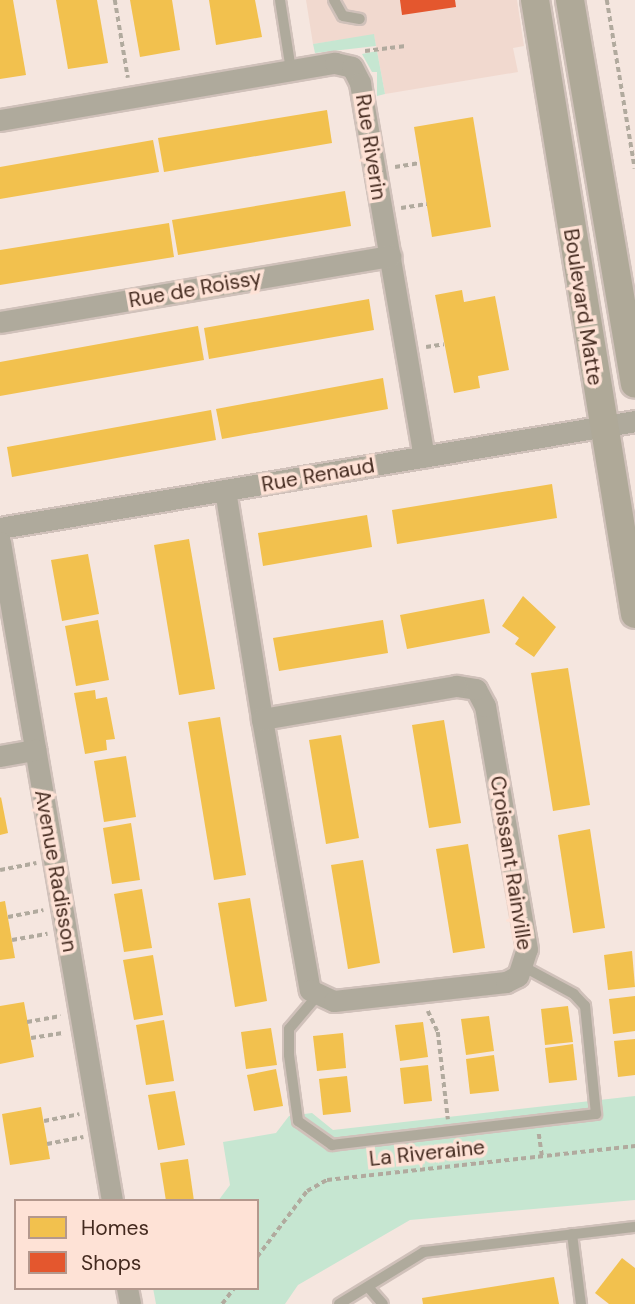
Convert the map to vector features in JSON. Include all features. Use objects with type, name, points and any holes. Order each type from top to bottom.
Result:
[{"type":"main road","name":"Boulevard Matte","points":[[535,0],[635,614]]},
{"type":"main road","name":"Boulevard Matte","points":[[570,0],[635,384]]},
{"type":"street","name":"Rue Riverin","points":[[0,120],[340,63],[355,70],[375,170],[424,457]]},
{"type":"street","name":"Rue de Roissy","points":[[0,322],[390,256]]},
{"type":"street","name":"Rue Renaud","points":[[0,528],[635,421]]},
{"type":"street","points":[[225,490],[307,981],[317,996]]},
{"type":"street","name":"Avenue Radisson","points":[[0,542],[112,1199]]},
{"type":"street","name":"Croissant Rainville","points":[[262,719],[456,685],[476,689],[485,706],[527,948],[524,967],[506,982],[334,1001],[317,996]]},
{"type":"street","points":[[0,756],[35,750]]},
{"type":"lane","points":[[280,0],[291,70]]},
{"type":"lane","points":[[334,0],[342,16],[360,19]]},
{"type":"lane","points":[[317,996],[289,1029],[289,1055],[299,1121],[332,1145],[596,1114],[585,1006],[575,994],[524,967]]},
{"type":"lane","points":[[339,1304],[424,1252],[635,1227]]},
{"type":"lane","points":[[572,1234],[581,1304]]},
{"type":"lane","points":[[369,1288],[383,1304]]},
{"type":"path","points":[[115,0],[132,98]]},
{"type":"path","points":[[607,0],[635,169]]},
{"type":"path","points":[[360,52],[406,46]]},
{"type":"path","points":[[375,170],[420,163]]},
{"type":"path","points":[[382,211],[427,204]]},
{"type":"path","points":[[0,870],[54,859]]},
{"type":"path","points":[[427,1005],[438,1032],[448,1120]]},
{"type":"path","points":[[538,1121],[542,1156]]},
{"type":"path","name":"La Riveraine","points":[[259,1254],[307,1191],[327,1180],[635,1146]]},
{"type":"shaded area","points":[[306,0],[517,0],[524,46],[513,48],[518,72],[385,94],[374,35],[313,44]]},
{"type":"green space","points":[[374,34],[376,46],[315,53],[313,44]]},
{"type":"green space","points":[[377,51],[385,94],[377,96],[377,72],[372,72],[362,54]]},
{"type":"green space","points":[[635,1096],[635,1200],[410,1220],[298,1285],[285,1304],[156,1304],[153,1290],[259,1290],[259,1199],[220,1199],[230,1185],[223,1142],[276,1133],[289,1116],[312,1113],[333,1130]]},
{"type":"building: Homes","points":[[0,0],[13,0],[26,75],[0,79]]},
{"type":"building: Homes","points":[[56,0],[97,0],[108,63],[68,69]]},
{"type":"building: Homes","points":[[130,0],[172,0],[180,50],[140,57]]},
{"type":"building: Homes","points":[[209,0],[255,0],[262,37],[216,45]]},
{"type":"building: Homes","points":[[327,110],[332,143],[164,172],[158,138]]},
{"type":"building: Homes","points":[[473,117],[491,227],[432,237],[414,127]]},
{"type":"building: Homes","points":[[153,140],[159,172],[0,199],[0,167]]},
{"type":"building: Homes","points":[[345,191],[351,226],[178,255],[172,220]]},
{"type":"building: Homes","points":[[169,223],[174,257],[0,285],[0,250]]},
{"type":"building: Homes","points":[[462,290],[464,302],[495,296],[509,370],[478,376],[480,388],[454,393],[435,295]]},
{"type":"building: Homes","points":[[369,299],[374,330],[209,359],[204,328]]},
{"type":"building: Homes","points":[[198,326],[204,360],[0,396],[0,362]]},
{"type":"building: Homes","points":[[383,378],[388,409],[222,439],[216,409]]},
{"type":"building: Homes","points":[[211,410],[216,440],[12,477],[7,447]]},
{"type":"building: Homes","points":[[552,484],[557,518],[397,544],[392,510]]},
{"type":"building: Homes","points":[[367,515],[372,547],[263,566],[258,533]]},
{"type":"building: Homes","points":[[189,539],[215,689],[179,695],[154,545]]},
{"type":"building: Homes","points":[[88,554],[99,614],[62,621],[51,560]]},
{"type":"building: Homes","points":[[523,596],[556,627],[534,657],[515,644],[519,638],[502,626]]},
{"type":"building: Homes","points":[[484,599],[490,633],[407,649],[400,615]]},
{"type":"building: Homes","points":[[98,620],[109,680],[76,686],[65,626]]},
{"type":"building: Homes","points":[[383,620],[388,653],[279,671],[273,638]]},
{"type":"building: Homes","points":[[568,668],[590,805],[553,811],[531,673]]},
{"type":"building: Homes","points":[[95,690],[96,699],[107,697],[115,739],[106,740],[107,750],[85,754],[74,693]]},
{"type":"building: Homes","points":[[220,717],[246,875],[214,880],[188,722]]},
{"type":"building: Homes","points":[[444,720],[461,823],[429,828],[412,725]]},
{"type":"building: Homes","points":[[341,735],[359,838],[326,844],[309,740]]},
{"type":"building: Homes","points":[[126,756],[136,817],[104,822],[94,761]]},
{"type":"building: Homes","points":[[0,798],[8,833],[0,835]]},
{"type":"building: Homes","points":[[131,823],[140,880],[112,884],[103,828]]},
{"type":"building: Homes","points":[[590,829],[605,928],[573,933],[558,835]]},
{"type":"building: Homes","points":[[468,844],[485,948],[453,953],[436,849]]},
{"type":"building: Homes","points":[[363,860],[380,963],[348,969],[331,865]]},
{"type":"building: Homes","points":[[142,889],[152,948],[124,952],[114,894]]},
{"type":"building: Homes","points":[[250,898],[267,1001],[235,1007],[218,903]]},
{"type":"building: Homes","points":[[5,901],[15,958],[0,960],[0,902]]},
{"type":"building: Homes","points":[[632,951],[635,987],[608,990],[604,955]]},
{"type":"building: Homes","points":[[153,955],[163,1015],[134,1020],[123,960]]},
{"type":"building: Homes","points":[[635,996],[635,1031],[613,1034],[609,999]]},
{"type":"building: Homes","points":[[24,1002],[34,1057],[0,1064],[0,1006]]},
{"type":"building: Homes","points":[[568,1006],[573,1042],[545,1045],[541,1009]]},
{"type":"building: Homes","points":[[489,1016],[494,1051],[466,1055],[461,1019]]},
{"type":"building: Homes","points":[[164,1020],[174,1081],[146,1085],[136,1025]]},
{"type":"building: Homes","points":[[423,1022],[428,1057],[400,1061],[395,1025]]},
{"type":"building: Homes","points":[[271,1028],[277,1065],[246,1069],[241,1032]]},
{"type":"building: Homes","points":[[343,1033],[346,1068],[317,1071],[313,1036]]},
{"type":"building: Homes","points":[[635,1039],[635,1075],[618,1077],[614,1041]]},
{"type":"building: Homes","points":[[573,1044],[577,1080],[549,1083],[545,1048]]},
{"type":"building: Homes","points":[[494,1055],[499,1091],[470,1094],[466,1059]]},
{"type":"building: Homes","points":[[428,1065],[432,1101],[404,1104],[400,1068]]},
{"type":"building: Homes","points":[[276,1069],[283,1106],[254,1111],[247,1075]]},
{"type":"building: Homes","points":[[347,1076],[351,1112],[323,1115],[319,1079]]},
{"type":"building: Homes","points":[[175,1091],[185,1145],[158,1150],[148,1095]]},
{"type":"building: Homes","points":[[41,1107],[50,1159],[10,1165],[2,1114]]},
{"type":"building: Homes","points":[[188,1159],[194,1199],[166,1199],[160,1163]]},
{"type":"building: Homes","points":[[622,1258],[635,1268],[635,1304],[609,1304],[595,1293]]},
{"type":"building: Homes","points":[[554,1277],[559,1304],[423,1304],[422,1298]]},
{"type":"building: Shops","points":[[400,0],[455,0],[456,7],[402,15]]}]
